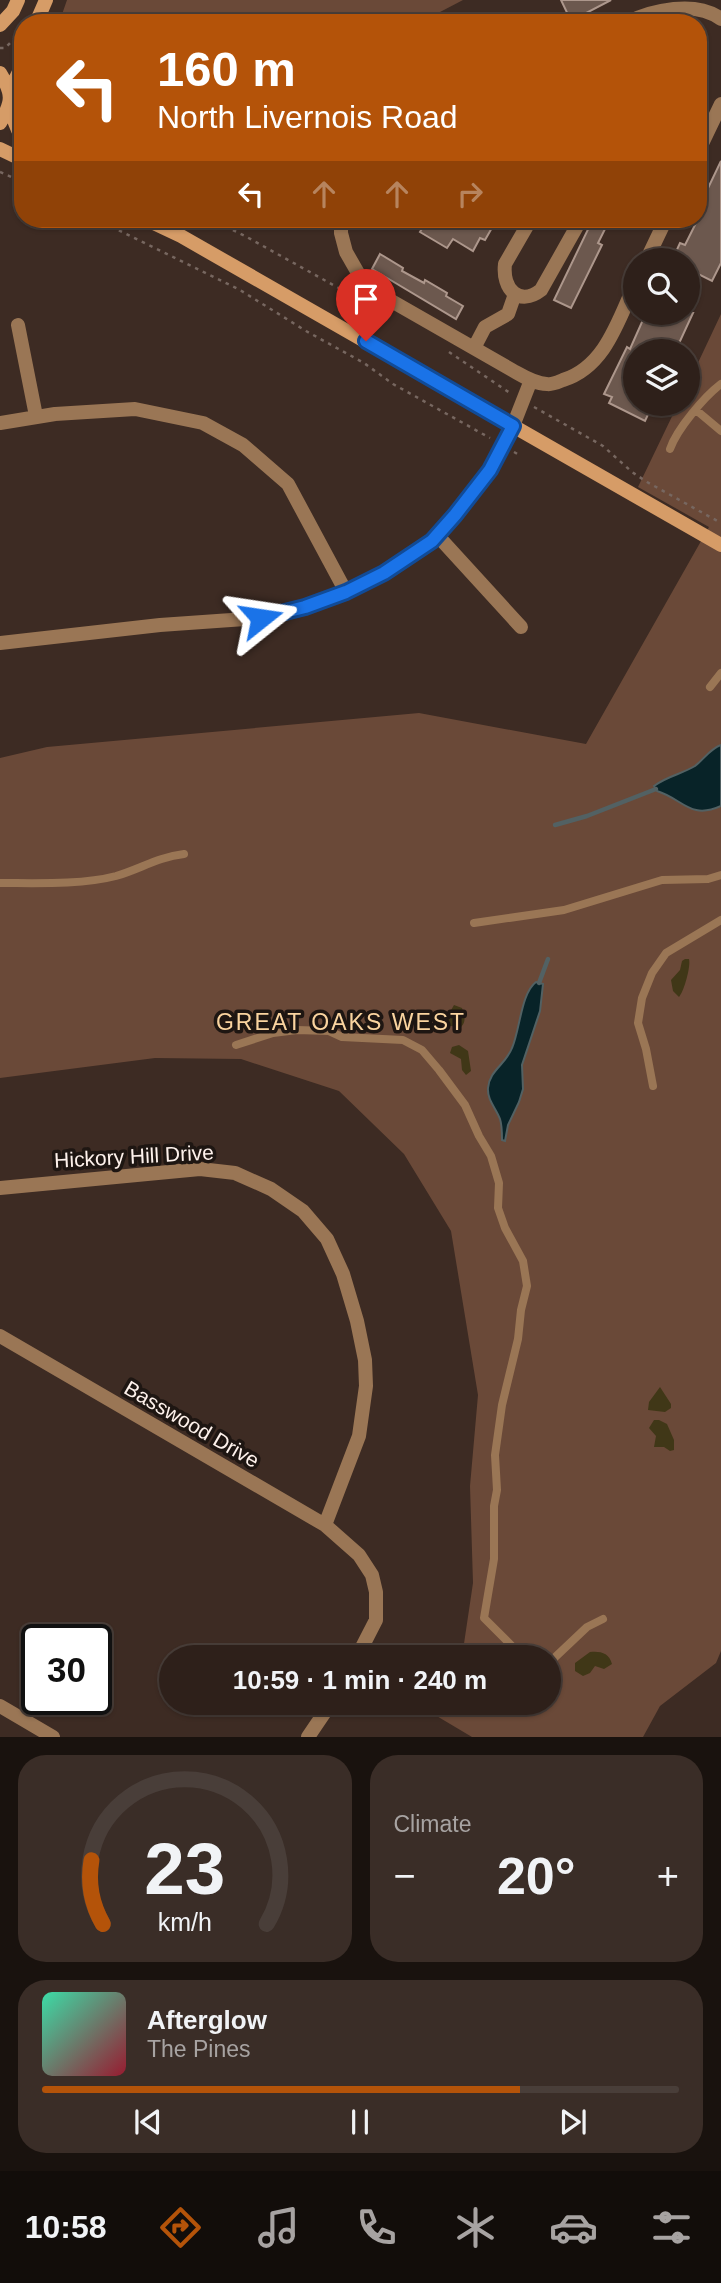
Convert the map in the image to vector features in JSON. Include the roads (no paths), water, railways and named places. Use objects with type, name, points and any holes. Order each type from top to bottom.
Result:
[{"type":"main road","points":[[0,25],[13,11],[18,0]]},
{"type":"main road","points":[[0,74],[10,90]]},
{"type":"main road","points":[[14,84],[10,90],[9,108],[14,120]]},
{"type":"main road","points":[[0,122],[9,108]]},
{"type":"main road","points":[[164,228],[721,545]]},
{"type":"main road","points":[[171,228],[181,236]]},
{"type":"street","points":[[652,14],[696,5],[721,19]]},
{"type":"street","points":[[707,133],[721,104]]},
{"type":"street","points":[[341,228],[346,252],[358,273],[381,295],[531,380],[548,385],[567,379],[594,362],[608,343],[623,310]]},
{"type":"street","points":[[526,228],[505,264],[506,284],[515,294],[525,296],[541,290],[576,228]]},
{"type":"street","points":[[652,248],[662,228]]},
{"type":"street","points":[[474,348],[485,327],[508,314],[515,294]]},
{"type":"street","points":[[18,325],[36,416]]},
{"type":"street","points":[[0,643],[160,625],[261,618],[305,607],[346,592],[384,573],[438,535],[490,470],[513,426],[531,380]]},
{"type":"street","points":[[0,423],[36,416],[135,409],[203,423],[243,444],[288,484],[346,592]]},
{"type":"street","points":[[438,535],[522,626]]},
{"type":"street","name":"Hickory Hill Drive","points":[[0,1188],[200,1169],[235,1173],[271,1189],[303,1211],[327,1239],[343,1274],[365,1360],[366,1386],[359,1436],[325,1525]]},
{"type":"street","name":"Basswood Drive","points":[[0,1335],[325,1525],[359,1555],[372,1575],[376,1592],[376,1620],[363,1645]]},
{"type":"street","points":[[0,1706],[53,1737]]},
{"type":"street","points":[[308,1737],[323,1715]]},
{"type":"lane","points":[[700,405],[721,384]]},
{"type":"lane","points":[[700,413],[721,430]]},
{"type":"lane","points":[[670,449],[673,440],[691,416]]},
{"type":"lane","points":[[710,687],[721,673]]},
{"type":"lane","points":[[0,883],[64,882],[115,876],[147,863],[184,854]]},
{"type":"lane","points":[[474,923],[564,910],[662,880],[721,875]]},
{"type":"lane","points":[[653,1086],[638,1023],[642,998],[652,973],[666,953],[721,920]]},
{"type":"lane","points":[[236,1045],[273,1033],[297,1030],[329,1031],[342,1037],[403,1040],[422,1051],[439,1070],[465,1105],[478,1136],[491,1156],[499,1183],[498,1208],[505,1228],[523,1261],[527,1286],[500,1417],[495,1455],[497,1490],[494,1506],[494,1559],[484,1618],[511,1645]]},
{"type":"lane","points":[[561,1652],[587,1628],[603,1619]]},
{"type":"water","points":[[721,745],[721,806],[710,810],[694,810],[657,791],[654,786],[695,766]]},
{"type":"water","points":[[536,982],[543,984],[540,1011],[522,1065],[523,1089],[508,1125],[505,1141],[502,1140],[500,1119],[489,1096],[489,1082],[512,1048],[527,994]]},
{"type":"waterway","points":[[555,825],[587,816],[656,789]]},
{"type":"waterway","points":[[539,983],[548,959]]},
{"type":"district","name":"GREAT OAKS WEST","points":[[341,1022]]}]
